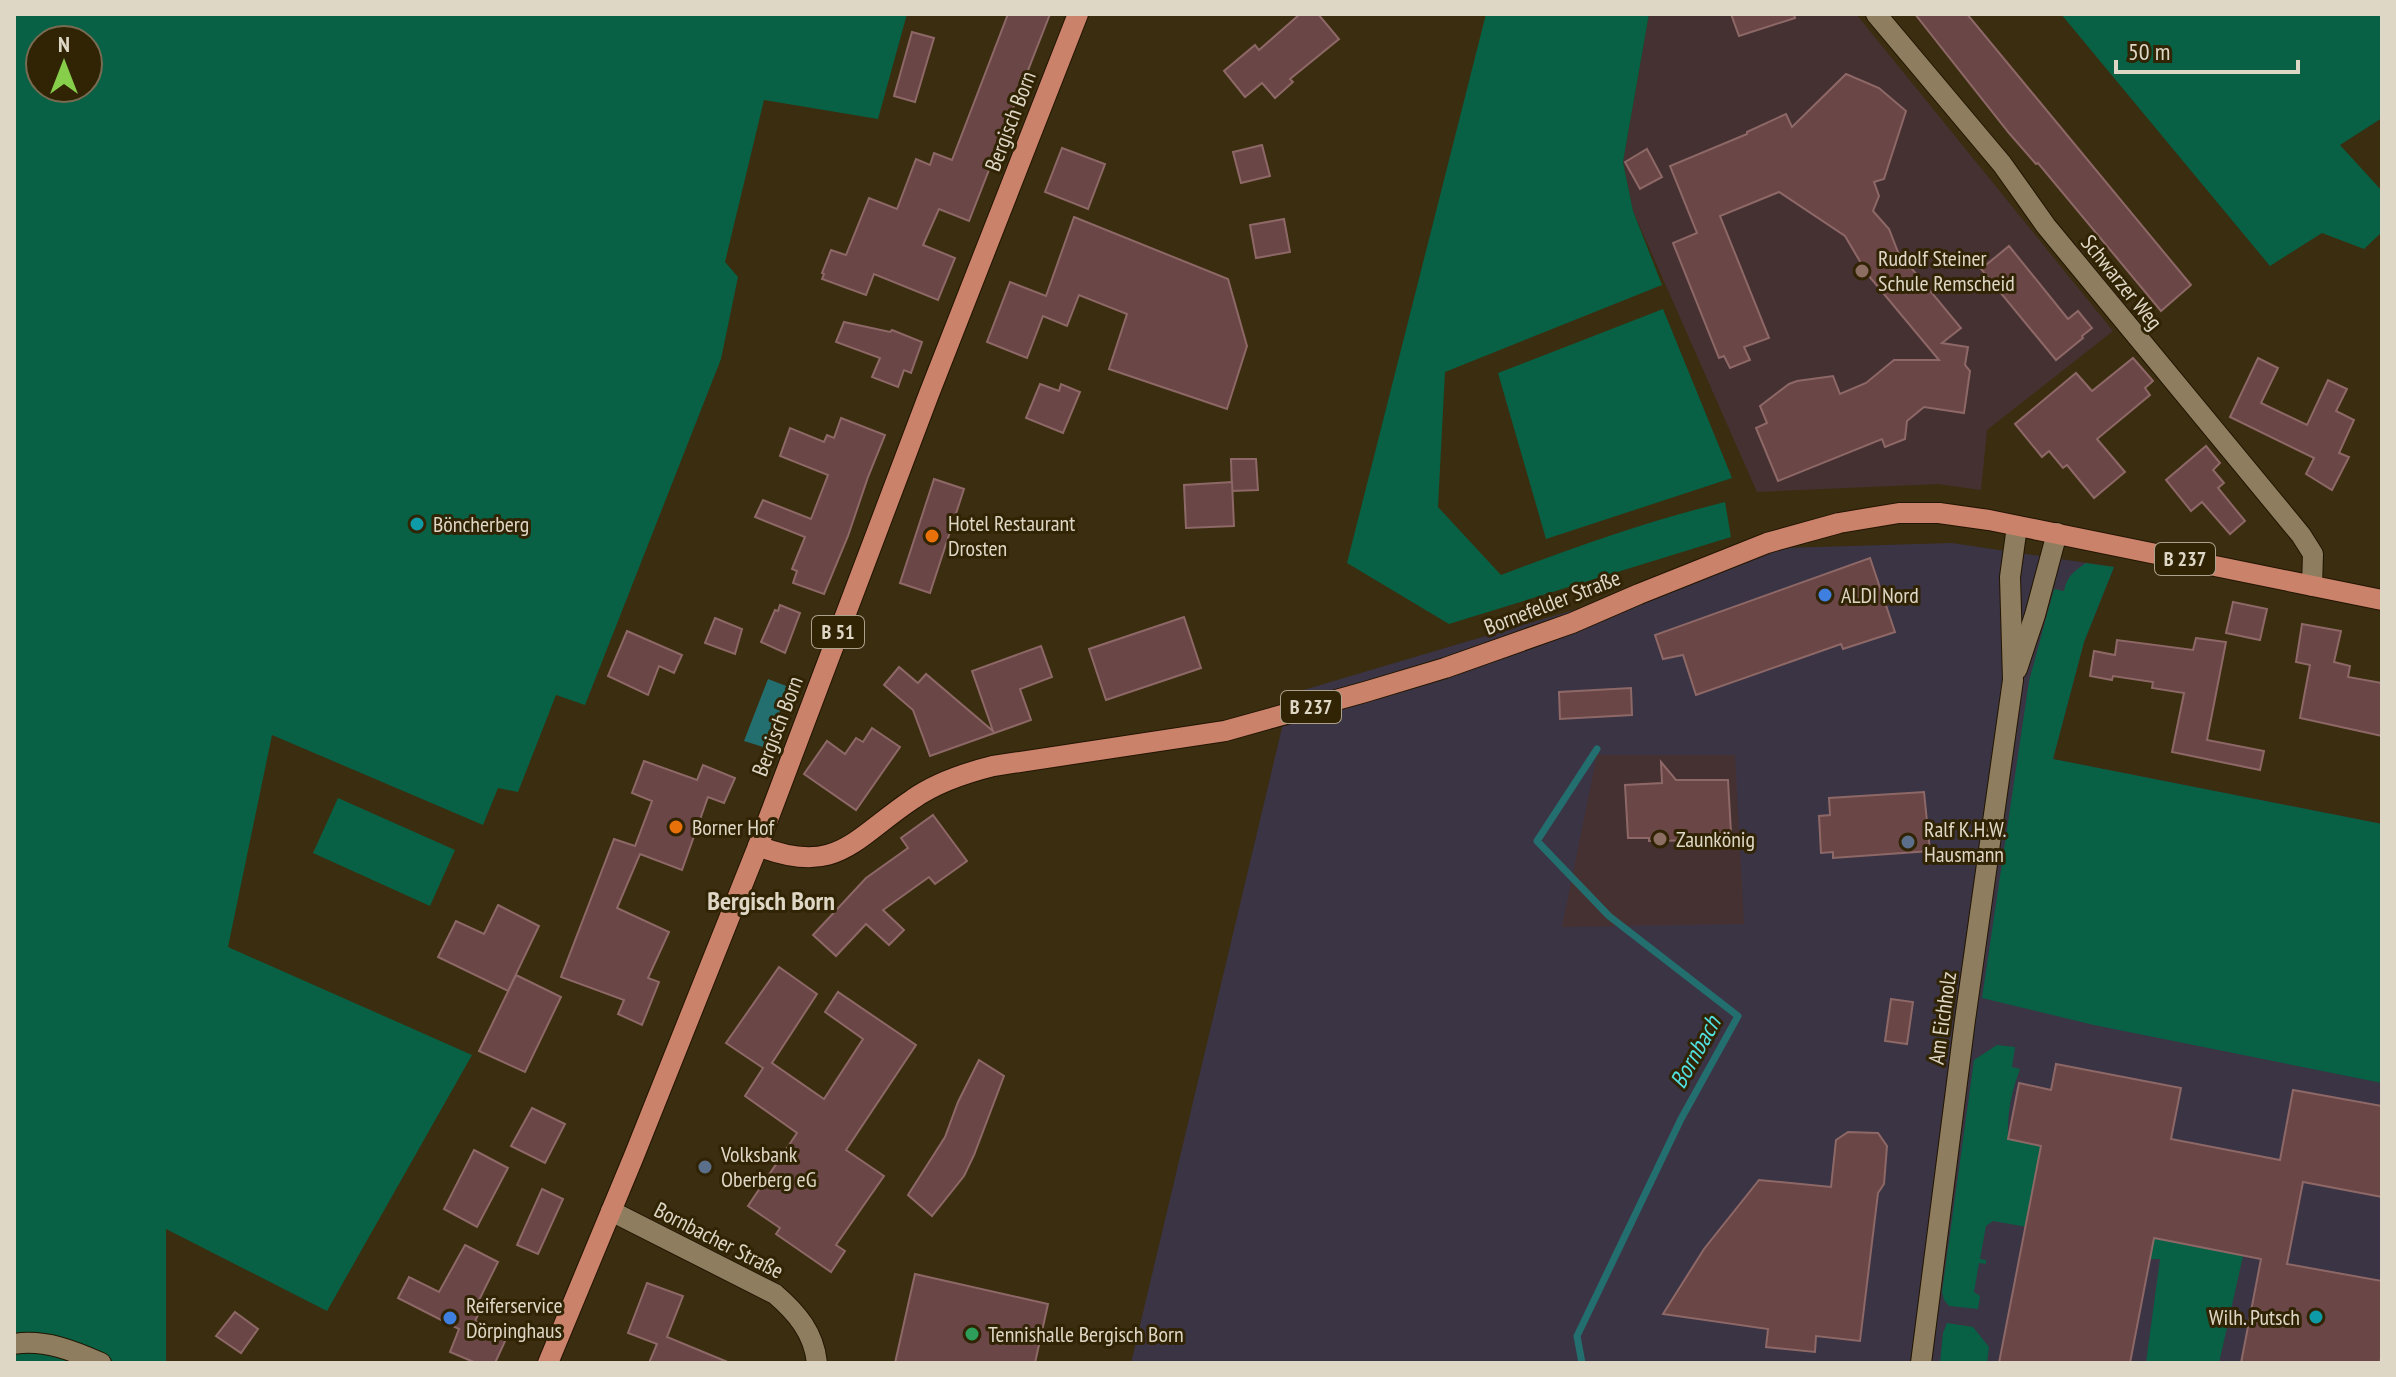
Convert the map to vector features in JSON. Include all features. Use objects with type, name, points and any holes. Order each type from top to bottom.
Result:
[{"type":"main road","name":"Bergisch Born","points":[[548,1363],[758,846],[929,394],[1078,14]]},
{"type":"main road","name":"Bornefelder Straße","points":[[758,846],[784,857],[805,859],[838,853],[915,797],[969,772],[1225,731],[1445,668],[1572,623],[1767,543],[1839,523],[1899,513],[1954,515],[2057,533],[2382,600]]},
{"type":"street","name":"Schwarzer Weg","points":[[1876,14],[2002,164],[2046,226],[2301,535],[2313,554],[2312,586]]},
{"type":"street","name":"Am Eichholz","points":[[1921,1363],[2013,680],[2010,577],[2017,526]]},
{"type":"street","name":"Am Eichholz","points":[[2013,680],[2035,615],[2057,533]]},
{"type":"street","name":"Bornbacher Straße","points":[[611,1211],[775,1294],[803,1322],[817,1363]]},
{"type":"street","points":[[14,1344],[35,1342],[79,1353],[101,1363]]},
{"type":"shaded area","name":"Rudolf Steiner Schule Remscheid","points":[[1649,14],[1856,14],[2113,331],[1987,430],[1981,490],[1938,484],[1757,492],[1633,211],[1623,162]]},
{"type":"shaded area","points":[[1952,543],[2114,567],[2084,642],[2053,759],[2382,824],[2382,1363],[1131,1363],[1290,694],[1783,548]]},
{"type":"shaded area","name":"Zaunkönig","points":[[1597,755],[1735,755],[1744,924],[1562,927]]},
{"type":"green space","points":[[14,14],[907,14],[878,119],[764,100],[725,262],[738,277],[721,359],[585,705],[556,695],[518,792],[498,788],[483,825],[272,735],[228,947],[472,1055],[327,1311],[166,1229],[166,1363],[14,1363]]},
{"type":"green space","points":[[1486,14],[1649,14],[1623,162],[1633,211],[1662,285],[1445,372],[1438,507],[1501,575],[1612,535],[1725,502],[1731,537],[1449,624],[1347,563]]},
{"type":"green space","points":[[2061,14],[2382,14],[2382,118],[2340,145],[2382,191],[2382,232],[2364,249],[2322,233],[2270,266]]},
{"type":"green space","points":[[1663,309],[1732,478],[1546,539],[1498,373]]},
{"type":"green space","points":[[2086,563],[2114,567],[2084,642],[2053,759],[2382,824],[2382,1083],[2094,1025],[1982,998],[2029,681],[2054,589],[2064,591],[2072,574]]},
{"type":"green space","points":[[338,798],[455,850],[430,906],[313,853]]},
{"type":"green space","points":[[1997,1045],[2015,1047],[2012,1067],[2020,1069],[2010,1104],[2008,1139],[2041,1146],[2028,1214],[2243,1256],[2219,1363],[2146,1363],[2160,1259],[2067,1244],[2066,1234],[1993,1221],[1986,1226],[1980,1259],[1986,1260],[1986,1264],[1979,1263],[1974,1292],[1980,1296],[1978,1309],[1949,1306],[1944,1300],[1942,1292],[1974,1060]]},
{"type":"green space","points":[[1947,1323],[1973,1327],[1989,1347],[1987,1363],[1940,1363]]},
{"type":"water","points":[[768,679],[789,687],[766,748],[744,741]]},
{"type":"building","points":[[1008,14],[1050,14],[969,221],[939,209],[923,245],[955,258],[938,300],[874,274],[866,295],[822,279],[831,250],[846,255],[869,198],[897,209],[916,159],[930,165],[934,153],[952,160]]},
{"type":"building","points":[[1300,14],[1318,14],[1339,39],[1290,79],[1293,82],[1275,98],[1262,83],[1245,97],[1224,71],[1255,45],[1259,50]]},
{"type":"building","points":[[1731,14],[1794,14],[1795,18],[1739,36]]},
{"type":"building","points":[[1915,14],[1967,14],[2191,285],[2161,311],[2038,163],[2009,133]]},
{"type":"building","points":[[912,32],[934,38],[915,102],[894,96]]},
{"type":"building","points":[[1846,74],[1879,88],[1906,111],[1884,179],[1874,182],[1879,196],[1873,211],[1889,229],[1898,252],[1961,328],[1942,343],[1968,347],[1965,365],[1970,371],[1964,413],[1924,407],[1907,421],[1905,439],[1885,447],[1882,439],[1778,481],[1756,428],[1767,423],[1760,406],[1789,384],[1833,376],[1840,394],[1866,383],[1894,360],[1939,360],[1868,275],[1845,236],[1779,192],[1720,216],[1769,338],[1744,347],[1750,360],[1730,368],[1724,356],[1719,358],[1673,243],[1697,233],[1670,166],[1786,114],[1792,127]]},
{"type":"building","points":[[1262,145],[1270,176],[1241,183],[1233,152]]},
{"type":"building","points":[[1062,148],[1105,164],[1088,209],[1045,192]]},
{"type":"building","points":[[1647,149],[1662,177],[1640,189],[1625,162]]},
{"type":"building","points":[[1074,217],[1228,279],[1247,346],[1227,409],[1109,369],[1127,314],[1079,295],[1067,326],[1043,316],[1027,358],[987,342],[1010,282],[1046,296]]},
{"type":"building","points":[[1284,219],[1290,252],[1256,258],[1250,225]]},
{"type":"building","points":[[2009,246],[2068,319],[2078,311],[2092,328],[2056,360],[1981,269]]},
{"type":"building","points":[[844,322],[892,330],[922,342],[911,373],[904,370],[898,387],[872,377],[880,358],[836,342]]},
{"type":"building","points":[[2133,358],[2153,381],[2145,388],[2150,395],[2097,439],[2125,472],[2094,498],[2067,465],[2063,468],[2049,451],[2042,457],[2015,424],[2076,373],[2092,391]]},
{"type":"building","points":[[2258,358],[2278,368],[2261,403],[2307,425],[2328,380],[2347,389],[2336,411],[2354,420],[2339,453],[2349,457],[2332,490],[2306,474],[2314,458],[2230,417]]},
{"type":"building","points":[[1040,384],[1059,391],[1061,384],[1080,392],[1063,433],[1026,418]]},
{"type":"building","points":[[841,418],[885,435],[824,594],[793,583],[797,571],[792,569],[805,537],[755,517],[763,500],[811,519],[828,475],[780,456],[790,428],[824,442],[827,435],[834,438]]},
{"type":"building","points":[[2206,446],[2220,463],[2213,470],[2224,483],[2218,488],[2245,521],[2230,534],[2202,502],[2191,511],[2166,480]]},
{"type":"building","points":[[1231,459],[1256,459],[1258,490],[1232,491]]},
{"type":"building","name":"Hotel Restaurant Drosten","points":[[934,479],[964,489],[930,593],[900,583]]},
{"type":"building","points":[[1232,482],[1234,526],[1186,528],[1184,485]]},
{"type":"building","name":"ALDI Nord","points":[[1870,558],[1895,632],[1843,649],[1841,644],[1696,695],[1683,655],[1663,659],[1655,635]]},
{"type":"building","points":[[2233,602],[2267,609],[2260,640],[2226,633]]},
{"type":"building","points":[[780,605],[800,613],[785,653],[761,642]]},
{"type":"building","points":[[1184,617],[1201,668],[1106,700],[1089,649]]},
{"type":"building","points":[[715,618],[742,629],[735,654],[705,643]]},
{"type":"building","points":[[2302,624],[2341,631],[2334,662],[2350,666],[2348,677],[2382,683],[2382,736],[2300,718],[2310,665],[2296,662]]},
{"type":"building","points":[[627,631],[682,655],[674,673],[659,666],[648,695],[608,676]]},
{"type":"building","points":[[2196,638],[2226,642],[2207,740],[2264,751],[2260,770],[2172,752],[2184,693],[2152,688],[2153,682],[2090,676],[2094,651],[2115,655],[2117,640],[2193,650]]},
{"type":"building","points":[[1041,646],[1052,677],[1020,689],[1031,720],[930,756],[913,710],[884,685],[899,667],[918,683],[926,674],[993,731],[972,671]]},
{"type":"building","points":[[1631,688],[1632,715],[1560,719],[1559,692]]},
{"type":"building","points":[[872,728],[900,747],[856,810],[804,774],[827,741],[845,754],[856,738],[863,742]]},
{"type":"building","points":[[644,761],[697,780],[703,765],[735,778],[724,803],[708,797],[682,870],[640,854],[617,908],[669,932],[648,978],[659,982],[642,1025],[618,1014],[624,1000],[561,977],[614,839],[635,846],[652,801],[632,793]]},
{"type":"building","points":[[1661,762],[1676,780],[1728,780],[1731,833],[1711,834],[1711,840],[1649,841],[1649,838],[1628,838],[1625,785],[1662,783]]},
{"type":"building","points":[[1924,792],[1930,851],[1833,858],[1833,852],[1821,853],[1819,816],[1830,815],[1829,798]]},
{"type":"building","points":[[933,815],[967,861],[935,884],[929,877],[883,910],[904,930],[889,945],[866,924],[836,956],[813,935],[866,878],[908,848],[901,838]]},
{"type":"building","points":[[498,905],[539,926],[508,991],[438,957],[456,921],[484,934]]},
{"type":"building","points":[[779,967],[817,994],[772,1063],[824,1099],[863,1039],[825,1012],[838,992],[916,1045],[846,1150],[884,1176],[836,1245],[845,1251],[831,1272],[776,1234],[780,1228],[748,1206],[797,1133],[745,1096],[763,1068],[726,1043]]},
{"type":"building","points":[[516,975],[561,997],[525,1072],[479,1051]]},
{"type":"building","points":[[1891,999],[1913,1002],[1907,1044],[1885,1041]]},
{"type":"building","points":[[979,1060],[1004,1076],[964,1176],[932,1216],[908,1195],[945,1137]]},
{"type":"building","points":[[2056,1064],[2181,1088],[2171,1139],[2280,1160],[2293,1090],[2382,1106],[2382,1197],[2303,1182],[2287,1264],[2382,1281],[2380,1363],[2241,1363],[2261,1259],[2154,1238],[2130,1363],[1999,1363],[2041,1146],[2008,1139],[2019,1083],[2051,1090]]},
{"type":"building","points":[[532,1108],[565,1124],[545,1163],[511,1146]]},
{"type":"building","points":[[1848,1132],[1878,1133],[1887,1146],[1884,1184],[1878,1193],[1860,1341],[1816,1336],[1815,1352],[1766,1347],[1768,1329],[1663,1314],[1704,1249],[1759,1180],[1831,1187],[1836,1140]]},
{"type":"building","points":[[474,1150],[508,1168],[477,1227],[444,1209]]},
{"type":"building","points":[[542,1189],[563,1199],[538,1254],[517,1245]]},
{"type":"building","points":[[465,1245],[498,1262],[474,1310],[479,1313],[475,1321],[499,1331],[497,1335],[506,1339],[495,1363],[476,1363],[450,1352],[459,1329],[398,1298],[409,1277],[439,1292]]},
{"type":"building","name":"Tennishalle Bergisch Born","points":[[915,1274],[1048,1304],[1035,1363],[895,1363]]},
{"type":"building","points":[[647,1283],[683,1296],[667,1337],[730,1363],[649,1363],[657,1344],[628,1333]]},
{"type":"building","points":[[235,1312],[258,1329],[241,1353],[216,1336]]},
{"type":"waterway","name":"Bornbach","points":[[1582,1363],[1577,1336],[1681,1119],[1738,1016],[1609,916],[1537,841],[1597,749]]},
{"type":"place","name":"Rudolf Steiner Schule Remscheid","points":[[1862,271]]},
{"type":"place","name":"Böncherberg","points":[[417,524]]},
{"type":"place","name":"Hotel Restaurant Drosten","points":[[932,536]]},
{"type":"place","name":"ALDI Nord","points":[[1825,595]]},
{"type":"place","name":"Borner Hof","points":[[676,827]]},
{"type":"place","name":"Zaunkönig","points":[[1660,839]]},
{"type":"place","name":"Ralf K.H.W. Hausmann","points":[[1908,842]]},
{"type":"place","name":"Volksbank Oberberg eG","points":[[705,1167]]},
{"type":"place","name":"Wilh. Putsch","points":[[2316,1317]]},
{"type":"place","name":"Reiferservice Dörpinghaus","points":[[450,1318]]},
{"type":"place","name":"Tennishalle Bergisch Born","points":[[972,1334]]},
{"type":"district","name":"Bergisch Born","points":[[771,900]]}]
